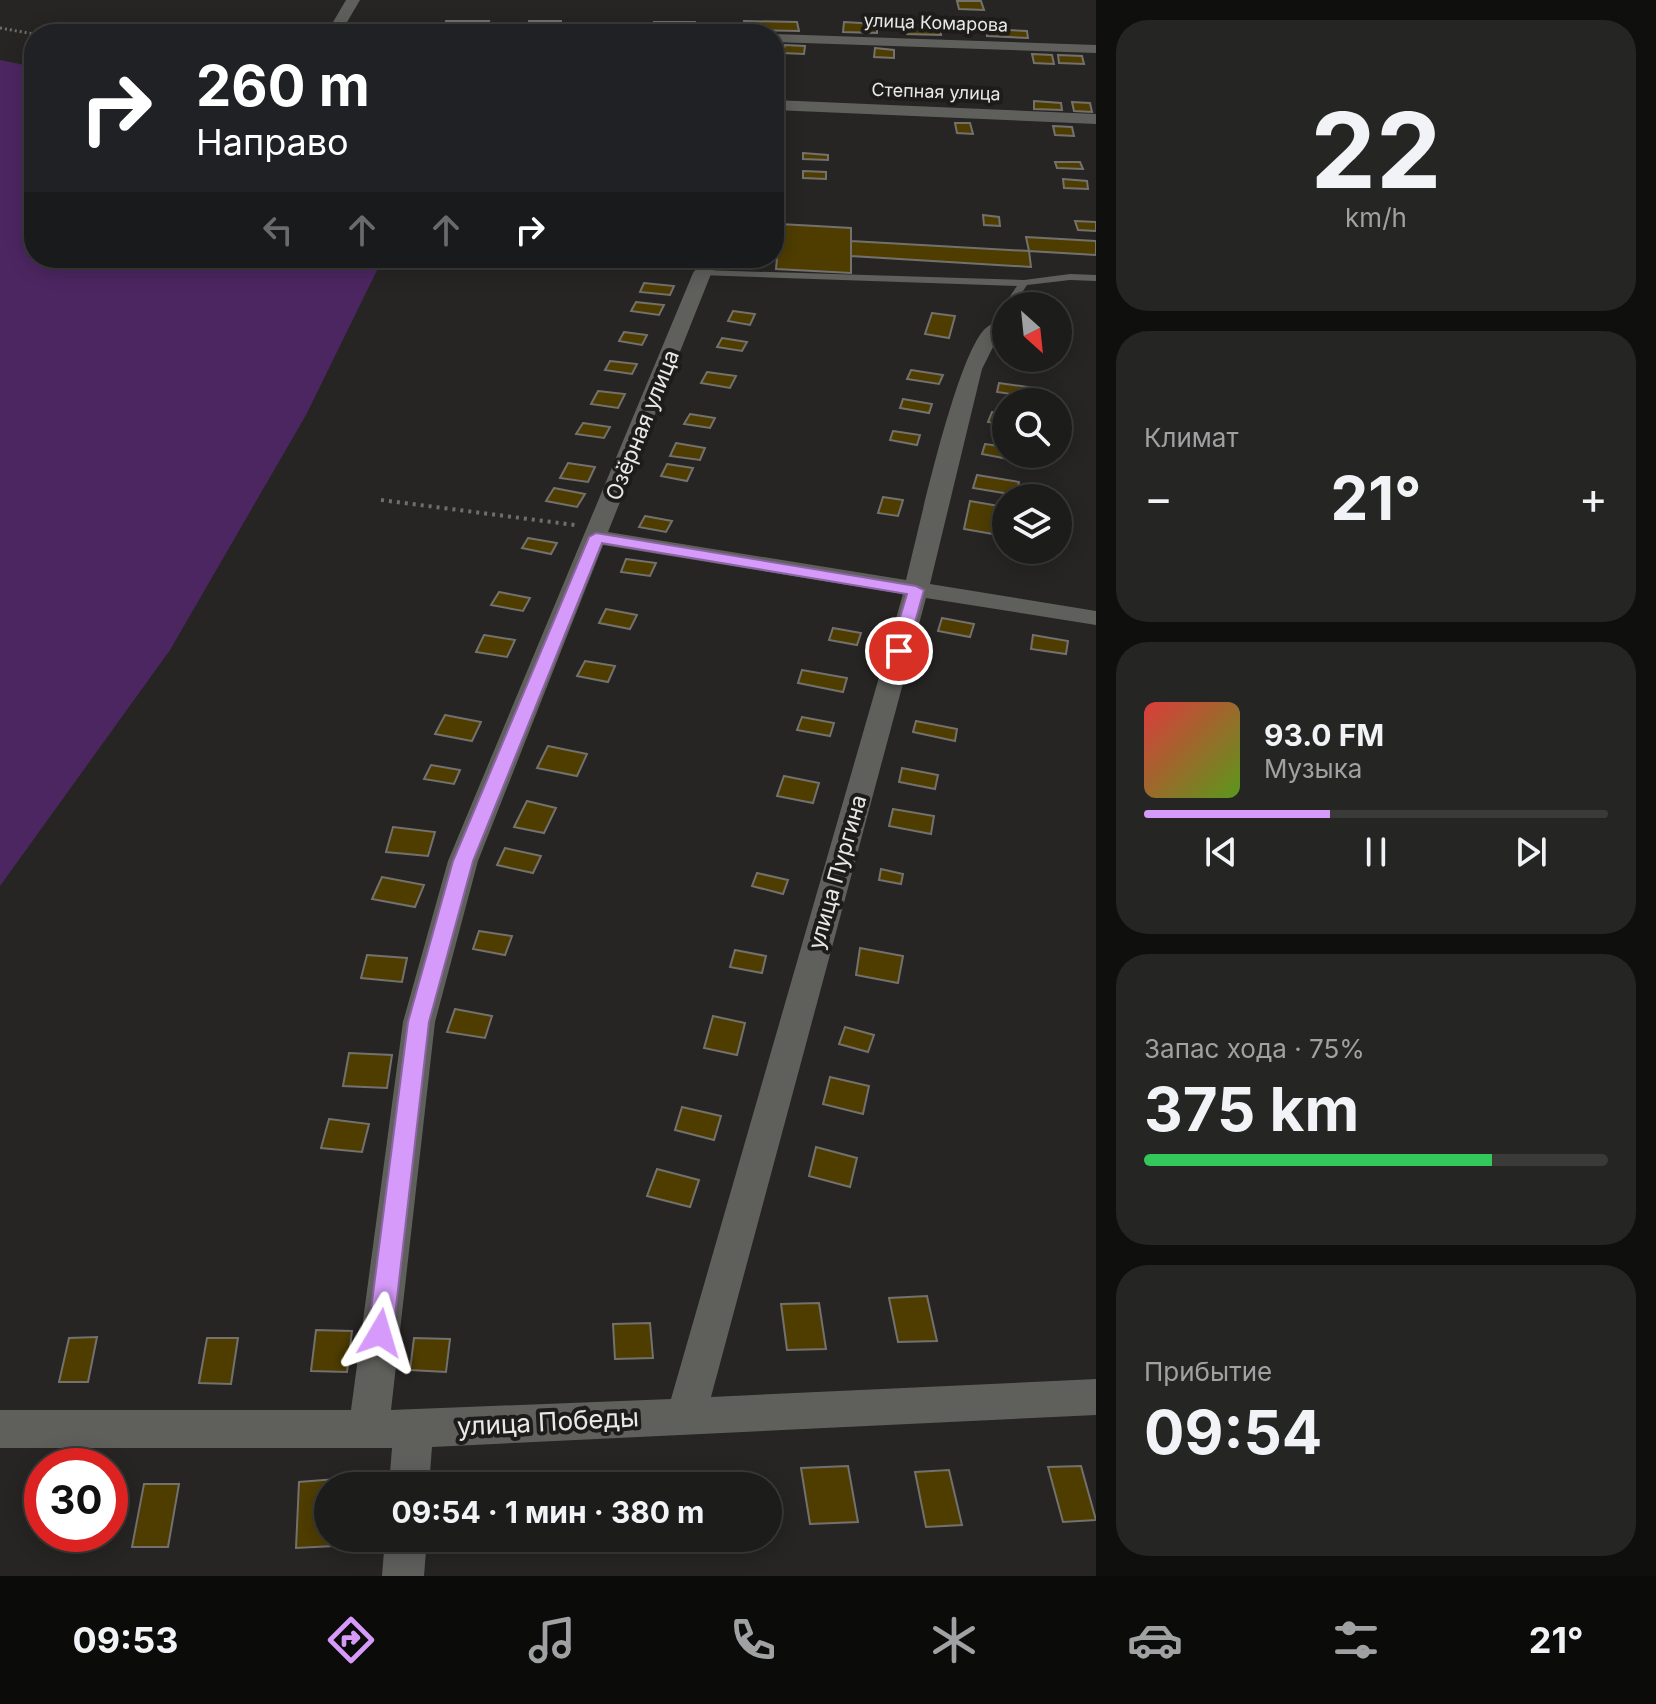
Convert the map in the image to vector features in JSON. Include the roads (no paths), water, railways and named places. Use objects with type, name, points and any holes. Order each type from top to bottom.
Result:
[{"type":"street","points":[[339,24],[353,0]]},
{"type":"street","name":"улица Комарова","points":[[784,38],[1096,49]]},
{"type":"street","name":"Степная улица","points":[[784,106],[1095,124]]},
{"type":"street","name":"Озёрная улица","points":[[369,1427],[419,1022],[463,861],[707,268]]},
{"type":"street","name":"улица Пургина","points":[[686,1415],[916,590],[972,369],[992,333]]},
{"type":"street","points":[[598,533],[916,590],[1096,618]]},
{"type":"street","name":"улица Победы","points":[[0,1429],[413,1429],[1096,1397]]},
{"type":"street","points":[[410,1472],[413,1429]]},
{"type":"street","points":[[403,1576],[405,1552]]},
{"type":"lane","points":[[745,268],[1024,283],[1070,277],[1096,278]]},
{"type":"lane","points":[[1018,292],[1024,283]]}]
